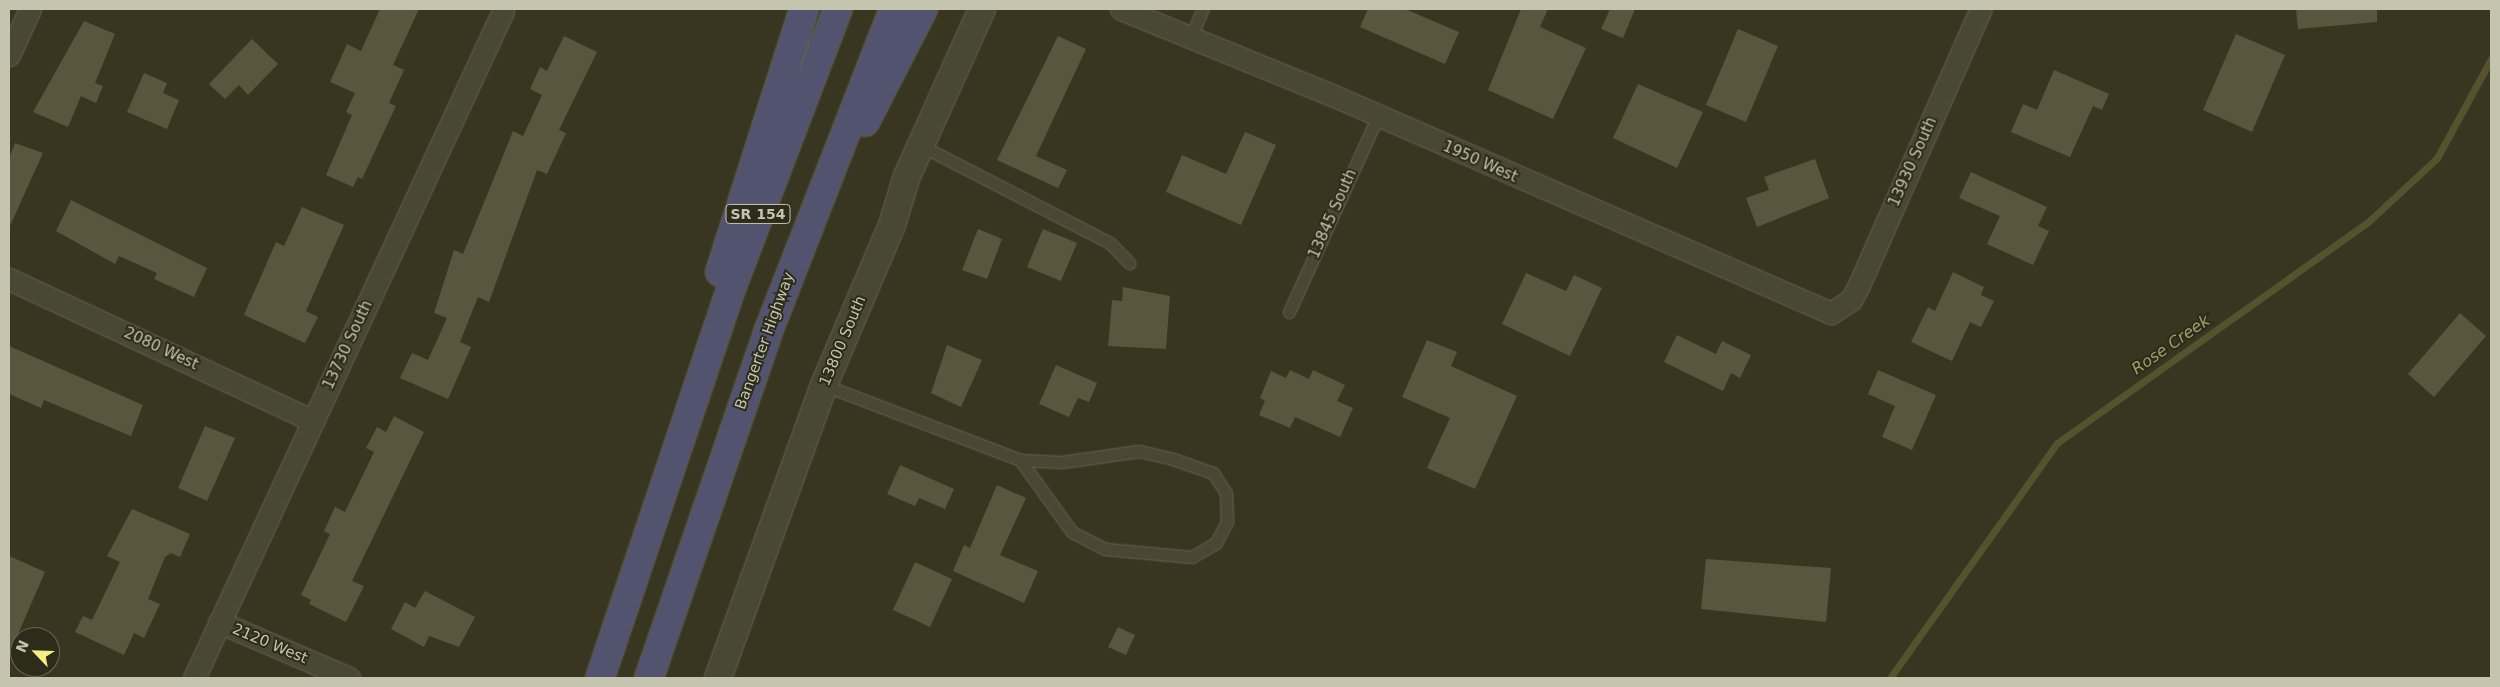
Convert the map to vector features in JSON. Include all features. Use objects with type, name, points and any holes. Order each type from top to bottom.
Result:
[{"type":"highway","points":[[684,422],[738,206],[804,9]]},
{"type":"highway","name":"SR 154","points":[[600,678],[684,422],[838,9]]},
{"type":"highway","name":"Bangerter Highway","points":[[649,678],[768,332],[894,9]]},
{"type":"highway","points":[[768,332],[923,9]]},
{"type":"street","points":[[9,55],[30,9]]},
{"type":"street","name":"13800 South","points":[[718,678],[824,384],[920,145],[982,9]]},
{"type":"street","name":"1950 West","points":[[1121,9],[1378,116],[1816,309],[1839,311]]},
{"type":"street","name":"13930 South","points":[[1839,311],[1858,286],[1981,9]]},
{"type":"street","name":"13730 South","points":[[194,678],[503,11]]},
{"type":"street","name":"2080 West","points":[[9,279],[313,420]]},
{"type":"street","name":"2120 West","points":[[220,622],[349,678]]},
{"type":"lane","points":[[1190,39],[1203,9]]},
{"type":"lane","name":"13845 South","points":[[1289,312],[1378,116]]},
{"type":"lane","points":[[920,145],[1110,243],[1129,263]]},
{"type":"lane","points":[[824,384],[1020,460],[1062,462],[1139,451],[1173,458],[1213,473],[1226,493],[1227,522],[1216,543],[1192,557],[1105,549],[1072,532],[1020,460]]},
{"type":"building","points":[[380,9],[419,9],[393,65],[404,70],[389,103],[396,106],[362,179],[358,177],[353,187],[326,175],[352,115],[346,112],[355,93],[330,82],[347,44],[361,51]]},
{"type":"building","points":[[1368,9],[1405,9],[1459,32],[1445,64],[1360,27]]},
{"type":"building","points":[[1521,9],[1548,9],[1540,27],[1586,48],[1553,119],[1488,90]]},
{"type":"building","points":[[1610,9],[1635,9],[1623,38],[1601,29]]},
{"type":"building","points":[[2296,9],[2377,9],[2377,22],[2298,29]]},
{"type":"building","points":[[84,21],[115,34],[95,83],[103,86],[96,103],[81,96],[68,127],[33,112]]},
{"type":"building","points":[[1738,29],[1778,46],[1746,122],[1706,105]]},
{"type":"building","points":[[2236,34],[2285,55],[2252,132],[2203,110]]},
{"type":"building","points":[[564,36],[597,52],[559,130],[566,133],[547,174],[537,170],[489,302],[478,297],[460,342],[471,347],[448,399],[400,378],[412,353],[428,360],[447,318],[434,313],[454,250],[463,254],[513,131],[523,136],[542,95],[530,89],[540,67],[547,71]]},
{"type":"building","points":[[1058,36],[1086,49],[1036,156],[1067,170],[1058,188],[997,160]]},
{"type":"building","points":[[252,39],[278,64],[248,95],[239,85],[225,99],[209,84]]},
{"type":"building","points":[[2054,70],[2109,94],[2102,110],[2093,106],[2070,157],[2011,132],[2023,104],[2037,110]]},
{"type":"building","points":[[144,73],[167,83],[163,93],[179,100],[167,129],[127,112]]},
{"type":"building","points":[[1638,84],[1703,112],[1677,168],[1613,138]]},
{"type":"building","points":[[1245,132],[1276,145],[1241,225],[1166,192],[1182,155],[1226,174]]},
{"type":"building","points":[[15,143],[43,153],[9,228],[9,158]]},
{"type":"building","points":[[1815,159],[1829,198],[1757,227],[1746,198],[1769,190],[1764,177]]},
{"type":"building","points":[[1971,172],[2047,207],[2038,226],[2049,231],[2033,265],[1987,244],[2000,216],[1959,198]]},
{"type":"building","points":[[71,200],[207,268],[194,297],[154,279],[157,273],[119,256],[115,264],[56,231]]},
{"type":"building","points":[[302,207],[344,225],[306,311],[318,317],[305,343],[244,315],[276,242],[284,246]]},
{"type":"building","points":[[978,229],[1002,239],[987,279],[962,270]]},
{"type":"building","points":[[1043,229],[1077,243],[1061,281],[1027,267]]},
{"type":"building","points":[[1953,272],[1984,287],[1981,295],[1994,301],[1981,327],[1970,322],[1952,361],[1911,342],[1928,307],[1935,311]]},
{"type":"building","points":[[1526,273],[1566,291],[1574,275],[1602,288],[1570,356],[1502,324]]},
{"type":"building","points":[[1123,287],[1170,296],[1166,349],[1108,346],[1112,300],[1122,301]]},
{"type":"building","points":[[2460,313],[2486,336],[2434,397],[2408,374]]},
{"type":"building","points":[[1677,335],[1716,354],[1722,341],[1751,355],[1740,378],[1731,373],[1723,391],[1664,362]]},
{"type":"building","points":[[1427,340],[1457,352],[1451,366],[1517,396],[1475,489],[1427,468],[1450,418],[1402,397]]},
{"type":"building","points":[[947,345],[982,360],[961,407],[931,393]]},
{"type":"building","points":[[9,346],[143,405],[131,436],[44,400],[41,408],[9,394]]},
{"type":"building","points":[[1056,365],[1097,383],[1089,402],[1078,398],[1069,417],[1039,404]]},
{"type":"building","points":[[1290,370],[1309,379],[1313,370],[1345,385],[1337,401],[1353,408],[1340,437],[1295,417],[1290,428],[1259,415],[1265,401],[1260,398],[1271,371],[1286,378]]},
{"type":"building","points":[[1878,370],[1936,395],[1912,450],[1882,437],[1895,406],[1868,394]]},
{"type":"building","points":[[394,416],[424,432],[352,581],[364,586],[346,622],[309,604],[311,600],[301,595],[330,534],[324,531],[335,507],[345,512],[374,452],[366,448],[377,427],[386,432]]},
{"type":"building","points":[[205,426],[235,438],[207,501],[178,488]]},
{"type":"building","points":[[900,465],[954,489],[945,509],[919,498],[915,506],[887,494]]},
{"type":"building","points":[[997,485],[1026,498],[1000,555],[1038,571],[1024,603],[953,571],[964,545],[970,548]]},
{"type":"building","points":[[132,509],[190,534],[180,557],[171,553],[165,557],[148,599],[160,604],[144,638],[134,633],[124,655],[75,632],[83,616],[92,620],[120,562],[107,556]]},
{"type":"building","points":[[9,556],[45,572],[21,627],[10,627],[9,655]]},
{"type":"building","points":[[1706,559],[1831,568],[1826,622],[1701,609]]},
{"type":"building","points":[[915,562],[952,579],[930,627],[893,610]]},
{"type":"building","points":[[425,591],[475,617],[459,647],[429,636],[424,647],[391,629],[405,602],[415,608]]},
{"type":"building","points":[[1118,627],[1135,635],[1126,655],[1108,647]]},
{"type":"waterway","name":"Rose Creek","points":[[1890,678],[2057,443],[2368,222],[2437,158],[2491,59]]}]
